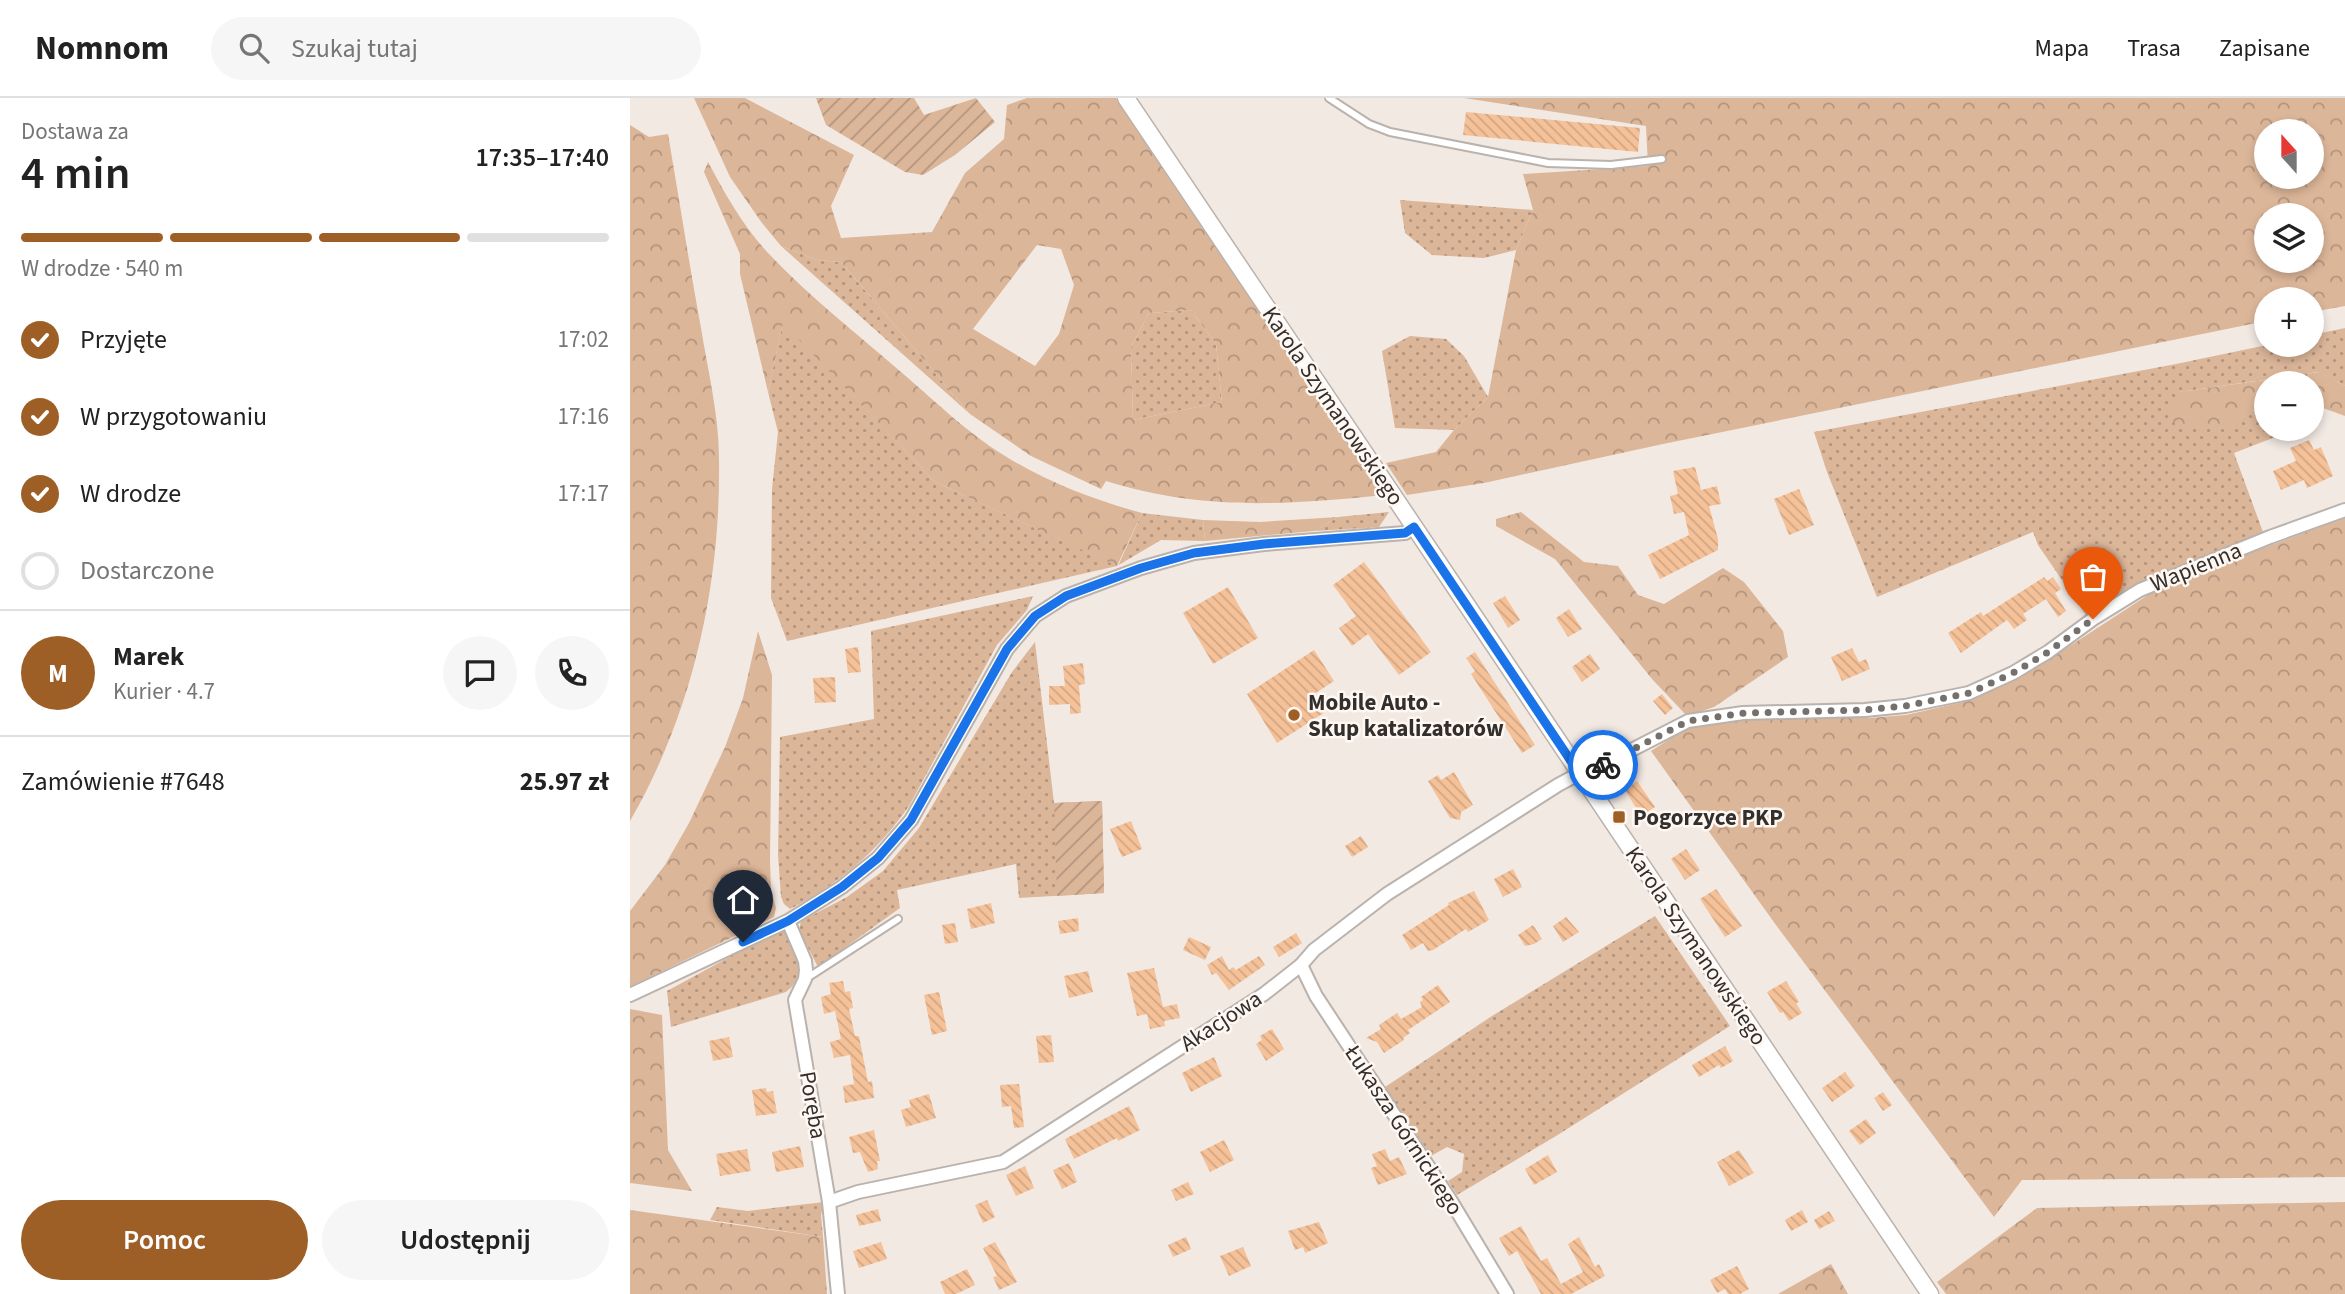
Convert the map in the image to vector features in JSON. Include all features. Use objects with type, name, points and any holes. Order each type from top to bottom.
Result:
[{"type":"street","name":"Karola Szymanowskiego","points":[[1129,102],[1930,1294]]},
{"type":"street","name":"Wapienna","points":[[1581,776],[1688,721],[1744,713],[1865,710],[1905,706],[1969,693],[2013,673],[2048,652],[2093,619],[2140,590],[2270,537],[2345,510]]},
{"type":"street","points":[[630,995],[788,921],[842,887],[878,858],[911,820],[1007,649],[1035,616],[1066,596],[1141,568],[1194,553],[1264,544],[1405,533],[1414,527]]},
{"type":"street","name":"Akacjowa","points":[[829,1202],[858,1192],[1003,1162],[1236,1013],[1301,965],[1314,950],[1387,894],[1558,785],[1581,776]]},
{"type":"street","name":"Poręba","points":[[788,921],[805,961],[805,979],[794,1000],[829,1202],[838,1294]]},
{"type":"street","name":"Łukasza Górnickiego","points":[[1301,965],[1316,996],[1451,1201],[1507,1294]]},
{"type":"lane","points":[[1329,98],[1369,124],[1390,132],[1548,163],[1611,165],[1662,159]]},
{"type":"lane","points":[[805,979],[898,919]]},
{"type":"green space","points":[[694,98],[745,98],[854,155],[831,206],[841,238],[932,232],[965,173],[1004,139],[1007,105],[1027,98],[1116,98],[1384,495],[1244,503],[1176,497],[1106,481],[1101,489],[1031,456],[970,414],[841,262],[817,260],[781,246],[730,177]],"holes":[[[1037,245],[1061,249],[1074,285],[1059,334],[1035,366],[973,329]],[[1191,310],[1216,344],[1222,402],[1133,420],[1131,347],[1149,313]]]},
{"type":"green space","points":[[816,98],[914,98],[924,115],[976,98],[995,122],[955,155],[923,175],[905,172],[826,125]]},
{"type":"green space","points":[[1464,98],[2345,98],[2345,306],[2324,310],[2324,287],[2254,287],[2254,323],[1484,483],[1407,495],[1386,463],[1436,452],[1488,397],[1516,250],[1533,210],[1523,174],[1648,166],[1646,126]]},
{"type":"green space","points":[[630,125],[649,137],[668,134],[713,393],[719,459],[715,553],[699,646],[671,736],[630,821]]},
{"type":"green space","points":[[708,162],[743,222],[785,271],[964,427],[991,447],[1037,474],[1089,496],[1142,513],[1117,566],[935,482],[783,323],[768,392],[740,274],[740,254],[704,172]]},
{"type":"green space","points":[[1400,200],[1533,210],[1516,250],[1484,258],[1432,255],[1405,233]]},
{"type":"green space","points":[[781,246],[817,260],[841,262],[970,414]]},
{"type":"green space","points":[[1191,310],[1216,344],[1222,402],[1133,420],[1131,347],[1149,313]]},
{"type":"green space","points":[[783,322],[935,482],[1117,566],[787,641],[771,598],[772,489],[778,432],[768,392]]},
{"type":"green space","points":[[2345,328],[2345,386],[2324,375],[2324,371],[2254,371],[2254,381],[2180,392],[2254,411],[2254,441],[2265,441],[2234,453],[2263,532],[2138,583],[2086,615],[2038,545],[2033,532],[1877,597],[1827,472],[1814,432],[2254,348],[2254,357],[2324,357],[2324,332]]},
{"type":"green space","points":[[1410,336],[1446,339],[1464,356],[1488,397],[1454,430],[1395,428],[1382,351]]},
{"type":"green space","points":[[2324,375],[2345,386],[2345,416],[2324,408]]},
{"type":"green space","points":[[2254,381],[2254,411],[2240,425],[2178,428],[2166,411],[2180,392]]},
{"type":"green space","points":[[1389,512],[1379,527],[1314,531],[1338,517]]},
{"type":"green space","points":[[1521,512],[1584,562],[1618,566],[1638,595],[1664,604],[1723,568],[1744,582],[1783,631],[1788,657],[1714,707],[1687,716],[1652,679],[1555,559],[1496,526],[1496,519]]},
{"type":"green space","points":[[1142,513],[1203,520],[1205,541],[1161,540],[1118,565]]},
{"type":"green space","points":[[1338,517],[1314,531],[1205,541],[1203,520],[1260,522]]},
{"type":"green space","points":[[2345,518],[2345,1177],[2022,1180],[1994,1217],[1776,925],[1651,751],[1690,726],[1736,718],[1870,718],[1906,715],[1972,700],[2021,676],[2148,595],[2209,568]]},
{"type":"green space","points":[[1033,596],[1027,610],[997,645],[909,806],[897,823],[841,878],[790,909],[781,897],[778,855],[780,737],[874,719],[871,631]]},
{"type":"green space","points":[[758,631],[772,675],[770,861],[771,891],[776,908],[774,917],[630,987],[630,911],[665,865],[689,823],[725,747],[743,698]]},
{"type":"green space","points":[[1035,642],[1054,803],[1102,801],[1104,893],[1019,898],[1016,864],[897,890],[900,908],[818,967],[799,930],[801,921],[847,897],[883,871],[919,828],[1012,672]]},
{"type":"green space","points":[[1102,801],[1104,893],[1057,896],[1054,803]]},
{"type":"green space","points":[[1655,916],[1730,1026],[1457,1195],[1448,1181],[1462,1172],[1464,1154],[1447,1147],[1431,1156],[1385,1087],[1492,1016]]},
{"type":"green space","points":[[779,930],[788,932],[798,964],[797,979],[793,986],[786,992],[671,1027],[667,991]]},
{"type":"green space","points":[[630,1009],[662,1015],[668,1150],[692,1191],[630,1183]]},
{"type":"green space","points":[[824,1202],[821,1215],[823,1237],[710,1220],[717,1207],[748,1211]]},
{"type":"green space","points":[[2345,1202],[2345,1294],[1946,1294],[1937,1282],[2037,1208]]},
{"type":"green space","points":[[630,1210],[823,1237],[827,1294],[630,1294]]},
{"type":"green space","points":[[1831,1264],[1848,1294],[1778,1294]]},
{"type":"building","points":[[1466,112],[1640,128],[1638,152],[1463,135]]},
{"type":"building","points":[[2307,441],[2310,441],[2314,450],[2321,447],[2333,476],[2307,488],[2304,480],[2281,490],[2273,471],[2296,461],[2290,448]]},
{"type":"building","points":[[1695,467],[1701,490],[1717,486],[1721,504],[1709,506],[1718,539],[1718,550],[1660,579],[1648,555],[1689,535],[1684,512],[1674,514],[1670,496],[1678,494],[1673,471]]},
{"type":"building","points":[[1799,489],[1814,525],[1789,535],[1774,499]]},
{"type":"building","points":[[1364,562],[1431,652],[1399,675],[1368,634],[1352,646],[1339,628],[1356,616],[1333,585]]},
{"type":"building","points":[[2044,577],[2047,581],[2053,577],[2061,589],[2055,593],[2066,611],[2058,617],[2046,599],[2023,614],[2027,620],[2014,629],[2007,620],[1961,653],[1948,633],[1981,612],[1983,616]]},
{"type":"building","points":[[1228,587],[1258,638],[1213,664],[1183,613]]},
{"type":"building","points":[[1505,596],[1520,620],[1508,628],[1493,603]]},
{"type":"building","points":[[1569,609],[1582,629],[1568,637],[1556,618]]},
{"type":"building","points":[[858,647],[861,672],[848,673],[845,649]]},
{"type":"building","points":[[1852,648],[1859,662],[1866,659],[1870,669],[1842,681],[1831,657]]},
{"type":"building","points":[[1314,650],[1334,681],[1314,694],[1325,712],[1277,743],[1247,694]]},
{"type":"building","points":[[1475,652],[1535,745],[1522,753],[1471,674],[1475,671],[1466,658]]},
{"type":"building","points":[[1590,654],[1600,669],[1582,682],[1572,667]]},
{"type":"building","points":[[1083,663],[1085,684],[1079,685],[1081,713],[1070,714],[1070,704],[1049,705],[1049,686],[1065,686],[1063,666]]},
{"type":"building","points":[[835,677],[836,702],[815,703],[813,678]]},
{"type":"building","points":[[1662,694],[1673,708],[1665,715],[1653,701]]},
{"type":"building","points":[[1454,772],[1473,805],[1461,812],[1460,820],[1450,818],[1428,781],[1438,775],[1441,780]]},
{"type":"building","points":[[1637,781],[1655,807],[1641,816],[1625,790]]},
{"type":"building","points":[[1131,821],[1142,849],[1122,857],[1110,829]]},
{"type":"building","points":[[1361,836],[1368,847],[1352,857],[1345,846]]},
{"type":"building","points":[[1686,849],[1700,870],[1685,880],[1671,859]]},
{"type":"building","points":[[1513,869],[1522,887],[1503,897],[1494,879]]},
{"type":"building","points":[[1716,889],[1742,926],[1725,937],[1700,899]]},
{"type":"building","points":[[1474,891],[1489,920],[1468,932],[1466,929],[1433,950],[1428,951],[1423,943],[1411,950],[1402,935],[1449,905],[1448,903]]},
{"type":"building","points":[[991,903],[995,923],[971,929],[967,909]]},
{"type":"building","points":[[1566,917],[1579,932],[1563,942],[1553,926]]},
{"type":"building","points":[[1078,918],[1079,931],[1060,934],[1058,921]]},
{"type":"building","points":[[955,923],[958,942],[945,944],[942,925]]},
{"type":"building","points":[[1533,925],[1542,939],[1525,946],[1518,935]]},
{"type":"building","points":[[1296,933],[1302,943],[1279,957],[1273,947]]},
{"type":"building","points":[[1189,937],[1211,947],[1205,960],[1183,950]]},
{"type":"building","points":[[1222,956],[1229,970],[1233,967],[1236,970],[1259,956],[1265,965],[1229,990],[1216,973],[1212,975],[1207,965]]},
{"type":"building","points":[[1154,968],[1163,1007],[1177,1004],[1180,1018],[1164,1021],[1165,1026],[1150,1029],[1147,1014],[1137,1016],[1127,973]]},
{"type":"building","points":[[1088,971],[1093,992],[1069,998],[1064,976]]},
{"type":"building","points":[[843,981],[845,992],[850,991],[853,1008],[849,1009],[855,1036],[859,1036],[874,1098],[845,1103],[843,1086],[854,1084],[850,1055],[834,1058],[830,1042],[841,1039],[835,1011],[824,1014],[821,997],[831,994],[829,983]]},
{"type":"building","points":[[1786,981],[1799,1002],[1796,1003],[1802,1013],[1789,1021],[1783,1012],[1780,1013],[1767,992]]},
{"type":"building","points":[[1438,985],[1450,1002],[1408,1030],[1410,1033],[1404,1040],[1384,1053],[1377,1042],[1366,1038],[1381,1029],[1379,1025],[1397,1013],[1401,1019],[1422,1007],[1421,997]]},
{"type":"building","points":[[939,992],[947,1031],[932,1035],[924,995]]},
{"type":"building","points":[[1272,1029],[1284,1049],[1266,1061],[1256,1044],[1262,1040],[1260,1036]]},
{"type":"building","points":[[1051,1035],[1054,1062],[1039,1063],[1036,1036]]},
{"type":"building","points":[[729,1037],[733,1057],[713,1061],[709,1041]]},
{"type":"building","points":[[1725,1046],[1733,1061],[1721,1068],[1719,1065],[1699,1077],[1692,1065]]},
{"type":"building","points":[[1214,1057],[1222,1076],[1191,1092],[1182,1073]]},
{"type":"building","points":[[1845,1072],[1855,1086],[1832,1102],[1822,1088]]},
{"type":"building","points":[[1019,1084],[1024,1127],[1014,1128],[1011,1106],[1002,1107],[1000,1085]]},
{"type":"building","points":[[766,1088],[767,1092],[773,1091],[777,1113],[756,1116],[752,1090]]},
{"type":"building","points":[[1883,1092],[1892,1105],[1883,1111],[1874,1098]]},
{"type":"building","points":[[929,1094],[936,1118],[906,1127],[901,1110],[911,1107],[909,1100]]},
{"type":"building","points":[[1129,1106],[1140,1130],[1074,1159],[1065,1139]]},
{"type":"building","points":[[1866,1119],[1876,1133],[1860,1145],[1849,1131]]},
{"type":"building","points":[[874,1130],[880,1161],[877,1161],[878,1169],[868,1172],[860,1152],[853,1153],[849,1137]]},
{"type":"building","points":[[1224,1140],[1234,1160],[1210,1172],[1200,1152]]},
{"type":"building","points":[[800,1146],[804,1167],[776,1172],[772,1152]]},
{"type":"building","points":[[747,1149],[751,1171],[720,1176],[716,1154]]},
{"type":"building","points":[[1385,1149],[1390,1161],[1399,1157],[1407,1174],[1378,1185],[1371,1168],[1377,1166],[1372,1154]]},
{"type":"building","points":[[1739,1150],[1754,1173],[1729,1186],[1717,1162]]},
{"type":"building","points":[[1548,1155],[1557,1172],[1534,1185],[1525,1169]]},
{"type":"building","points":[[1069,1163],[1077,1182],[1062,1189],[1053,1170]]},
{"type":"building","points":[[1025,1166],[1034,1188],[1016,1196],[1006,1175]]},
{"type":"building","points":[[1188,1182],[1194,1194],[1176,1201],[1171,1190]]},
{"type":"building","points":[[987,1200],[995,1217],[983,1223],[975,1205]]},
{"type":"building","points":[[878,1209],[881,1221],[859,1226],[856,1215]]},
{"type":"building","points":[[1802,1210],[1808,1222],[1791,1231],[1785,1220]]},
{"type":"building","points":[[1829,1211],[1835,1221],[1819,1229],[1814,1220]]},
{"type":"building","points":[[1319,1222],[1328,1243],[1305,1253],[1303,1247],[1295,1250],[1288,1231]]},
{"type":"building","points":[[1521,1226],[1541,1261],[1547,1258],[1561,1284],[1583,1272],[1568,1244],[1579,1237],[1595,1267],[1599,1264],[1605,1276],[1571,1294],[1541,1294],[1517,1251],[1509,1256],[1499,1238]]},
{"type":"building","points":[[1186,1237],[1191,1249],[1173,1257],[1168,1245]]},
{"type":"building","points":[[881,1242],[887,1259],[859,1268],[853,1251]]},
{"type":"building","points":[[995,1242],[1017,1282],[999,1290],[993,1277],[997,1276],[983,1248]]},
{"type":"building","points":[[1243,1247],[1251,1266],[1229,1276],[1220,1256]]},
{"type":"building","points":[[1737,1266],[1749,1289],[1740,1294],[1728,1294],[1725,1289],[1717,1293],[1710,1280]]},
{"type":"building","points":[[967,1269],[975,1285],[956,1294],[945,1294],[940,1282]]},
{"type":"way so far","points":[[1603,765],[1688,721],[1744,713],[1865,710],[1905,706],[1969,693],[2013,673],[2048,652],[2093,619]]},
{"type":"place","name":"Mobile Auto - Skup katalizatorów","points":[[1294,715]]},
{"type":"place","name":"Pogorzyce PKP","points":[[1619,817]]},
{"type":"route","points":[[743,942],[788,921],[842,887],[878,858],[911,820],[1007,649],[1035,616],[1066,596],[1107,579],[1194,553],[1264,544],[1405,533],[1414,527],[1581,776],[1603,765]]}]
